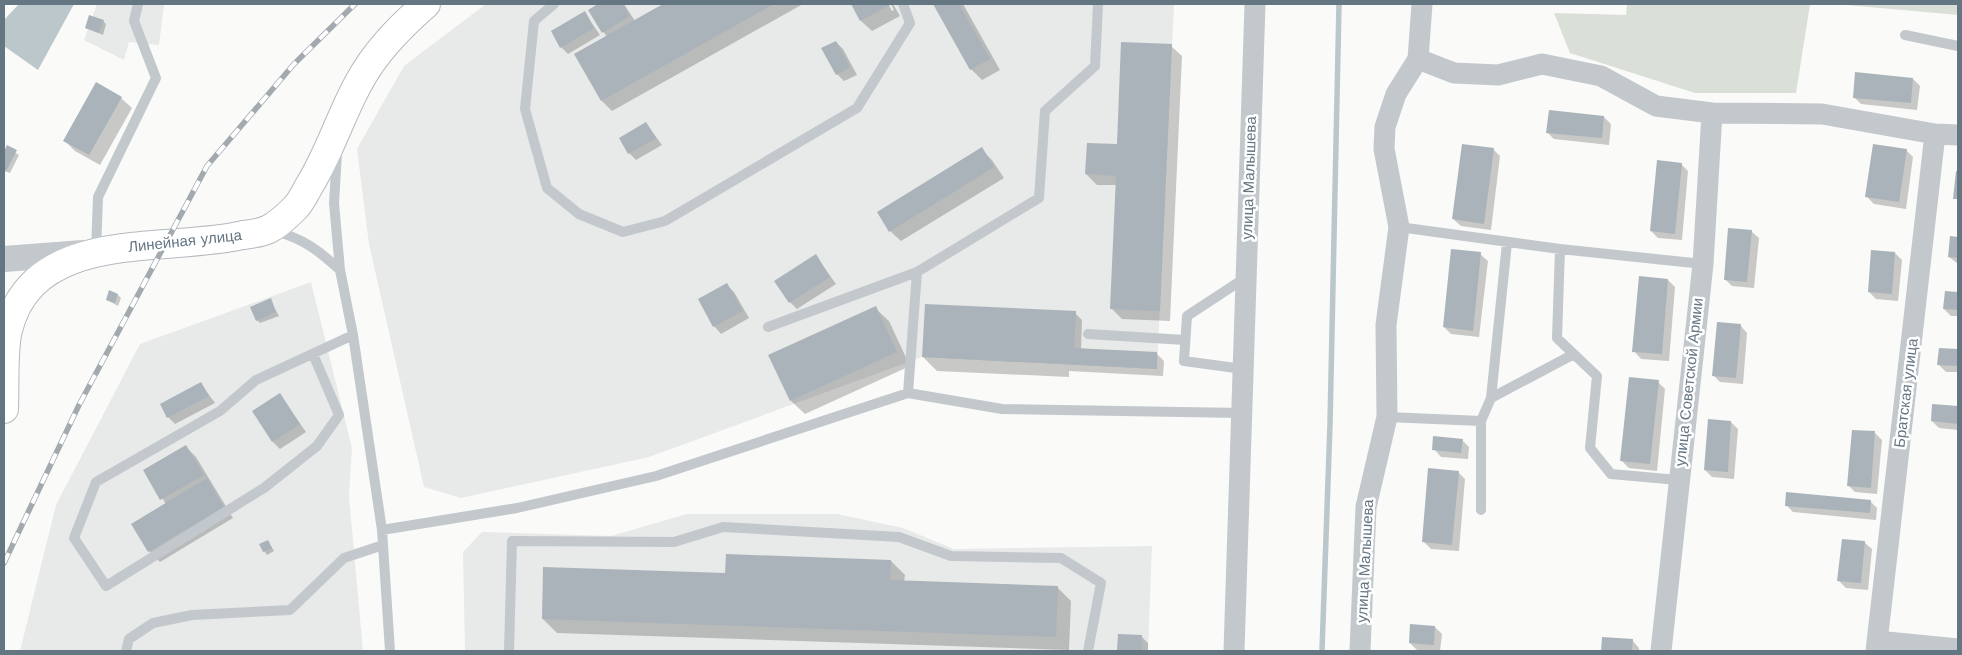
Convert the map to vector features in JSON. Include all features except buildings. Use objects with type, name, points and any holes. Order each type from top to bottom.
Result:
[{"type":"main road","name":"Линейная улица","points":[[6,327],[21,300],[39,279],[62,264],[96,252],[143,245],[223,240],[269,229],[296,207],[318,171],[358,84],[374,58],[393,33],[426,4]]},
{"type":"main road","points":[[4,409],[6,327]]},
{"type":"street","name":"улица Малышева","points":[[1234,651],[1255,4]]},
{"type":"street","name":"улица Малышева","points":[[1360,651],[1366,508],[1387,417],[1386,325],[1399,227],[1384,149],[1386,127],[1396,94],[1418,60],[1422,4]]},
{"type":"street","points":[[1418,60],[1454,73],[1498,75],[1542,64],[1601,76],[1656,106],[1712,113],[1822,114],[1936,134],[1958,135]]},
{"type":"street","name":"улица Советской Армии","points":[[1661,651],[1678,480],[1703,264],[1712,113]]},
{"type":"street","name":"Братская улица","points":[[1877,646],[1936,134]]},
{"type":"street","points":[[4,257],[96,252]]},
{"type":"street","points":[[1877,646],[1958,649]]},
{"type":"lane","points":[[96,252],[98,197],[156,78],[134,22],[138,4]]},
{"type":"lane","points":[[554,4],[534,21],[525,109],[548,188],[579,214],[623,232],[665,222],[857,108],[910,23],[903,4]]},
{"type":"lane","points":[[768,327],[917,272],[1039,198],[1045,111],[1095,66],[1098,4]]},
{"type":"lane","points":[[1905,35],[1958,46]]},
{"type":"lane","points":[[338,126],[334,203],[340,270],[353,336],[382,530],[390,651]]},
{"type":"lane","points":[[1399,227],[1507,243],[1703,264]]},
{"type":"lane","points":[[269,229],[296,237],[316,248],[340,270]]},
{"type":"lane","points":[[1481,510],[1481,421],[1492,398],[1507,243]]},
{"type":"lane","points":[[1560,249],[1557,338],[1597,376],[1590,448],[1610,474],[1678,480]]},
{"type":"lane","points":[[908,393],[917,272]]},
{"type":"lane","points":[[1243,369],[1184,361],[1187,316],[1246,277]]},
{"type":"lane","points":[[1088,334],[1185,340]]},
{"type":"lane","points":[[313,354],[339,414],[317,446],[264,488],[106,586],[74,538],[96,482],[220,411],[256,380],[313,354],[353,336]]},
{"type":"lane","points":[[1492,398],[1574,354]]},
{"type":"lane","points":[[382,530],[517,508],[656,476],[908,393],[1002,409],[1241,413]]},
{"type":"lane","points":[[1387,417],[1481,421]]},
{"type":"lane","points":[[510,651],[512,541],[674,542],[723,527],[899,537],[951,556],[1061,558],[1101,583],[1088,651]]},
{"type":"lane","points":[[126,651],[129,639],[153,624],[192,615],[290,610],[344,558],[383,544]]},
{"type":"shaded area","points":[[19,4],[74,4],[38,70],[4,46],[4,20]]},
{"type":"shaded area","points":[[97,4],[164,4],[159,45],[129,42],[124,60],[84,40]]},
{"type":"shaded area","points":[[486,4],[1174,4],[1157,369],[922,357],[649,457],[461,498],[424,487],[369,244],[357,149],[404,66]]},
{"type":"shaded area","points":[[1627,4],[1810,4],[1796,93],[1695,93],[1570,53],[1554,13],[1626,15]]},
{"type":"shaded area","points":[[1836,4],[1958,4],[1958,15]]},
{"type":"shaded area","points":[[311,282],[352,448],[349,496],[363,651],[20,651],[56,505],[140,344]]},
{"type":"shaded area","points":[[687,514],[837,514],[903,528],[954,549],[1152,546],[1148,651],[465,651],[463,552],[482,532],[611,536]]},
{"type":"waterway","points":[[1322,651],[1330,424],[1339,4]]},
{"type":"railway","points":[[4,563],[79,405],[207,166],[294,64],[355,4]]}]
